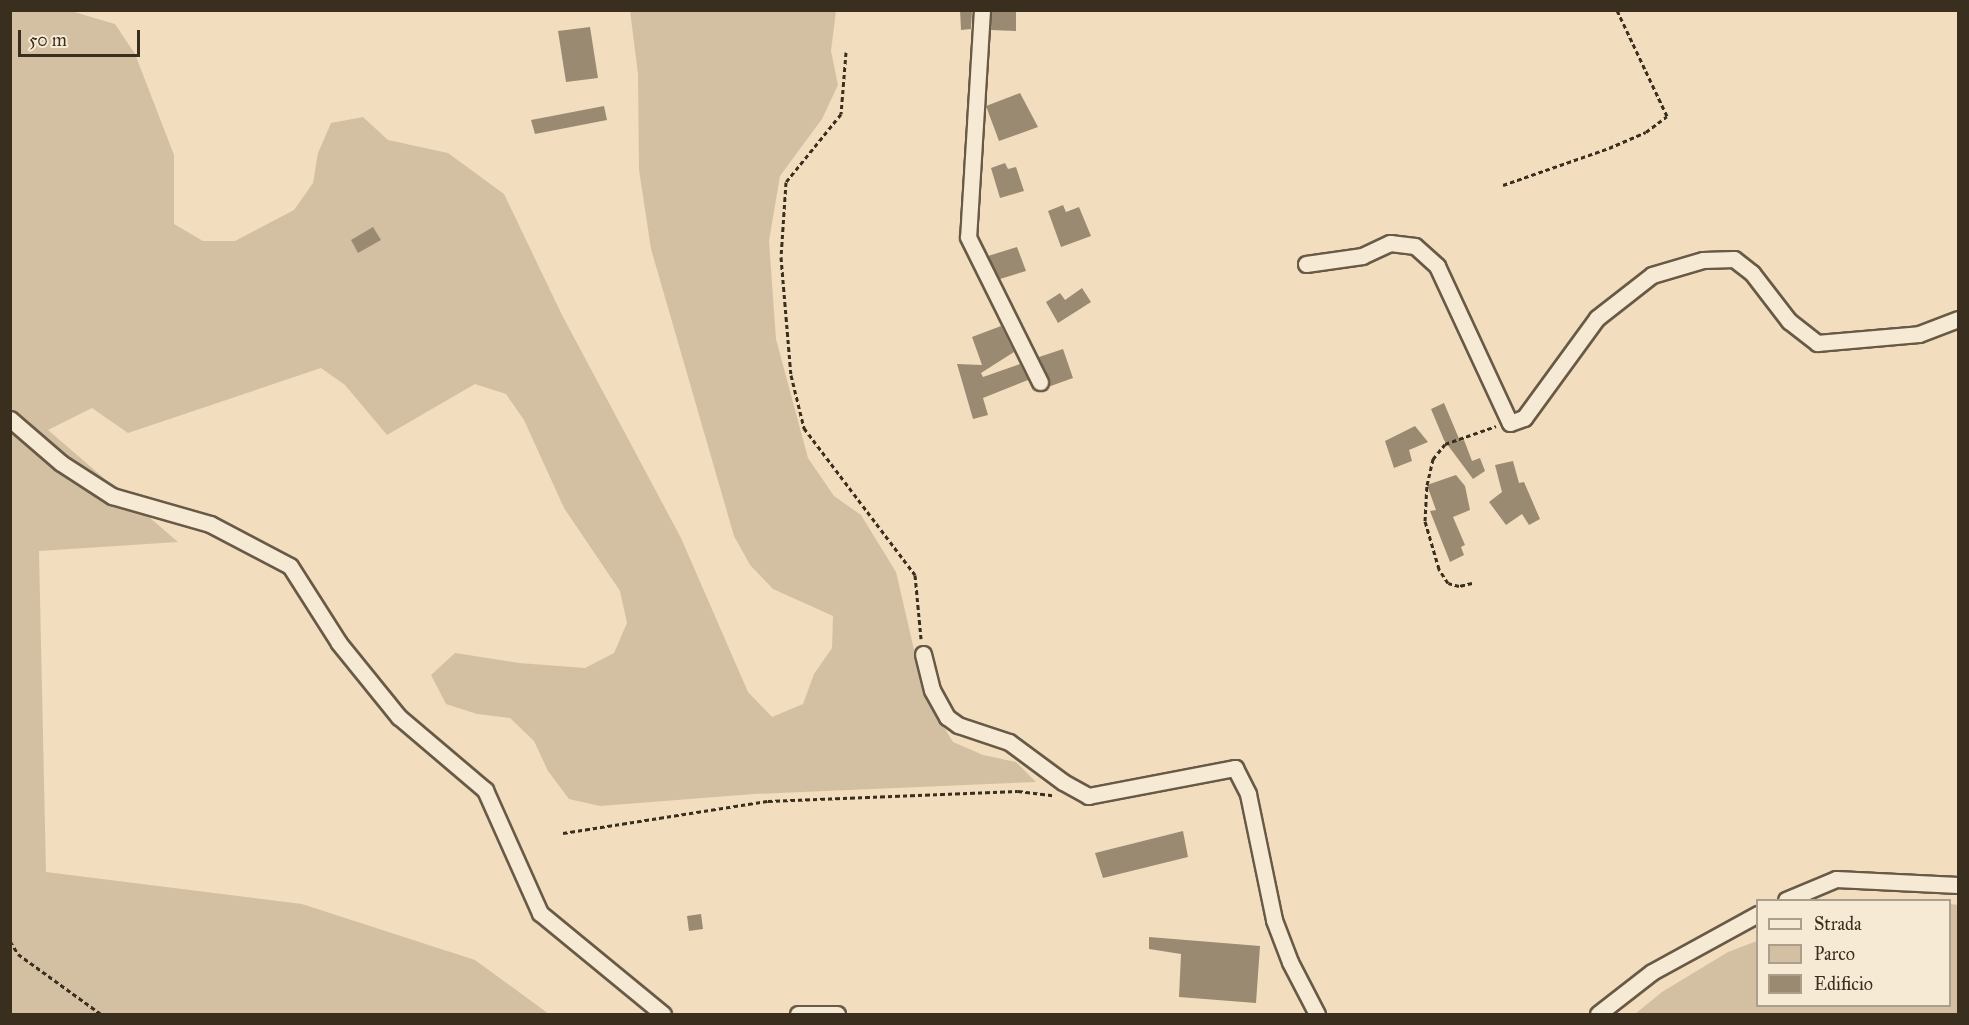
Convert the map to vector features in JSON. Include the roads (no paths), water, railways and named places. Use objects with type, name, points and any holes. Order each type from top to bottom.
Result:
[{"type":"street","points":[[982,10],[968,237],[1040,382]]},
{"type":"street","points":[[1306,264],[1362,256],[1390,243],[1415,246],[1437,266],[1509,423],[1524,418],[1597,318],[1652,275],[1703,260],[1734,260],[1752,273],[1789,321],[1817,343],[1920,334],[1959,319]]},
{"type":"street","points":[[10,419],[61,463],[112,496],[210,524],[290,566],[339,643],[399,717],[485,789],[540,913],[663,1014]]},
{"type":"street","points":[[923,654],[932,690],[947,717],[958,725],[1009,742],[1062,782],[1088,796],[1235,768],[1248,794],[1274,920],[1290,962],[1317,1014]]},
{"type":"street","points":[[1788,899],[1836,879],[1959,885]]},
{"type":"street","points":[[1598,1014],[1652,972],[1756,915]]},
{"type":"street","points":[[798,1014],[837,1014]]}]
